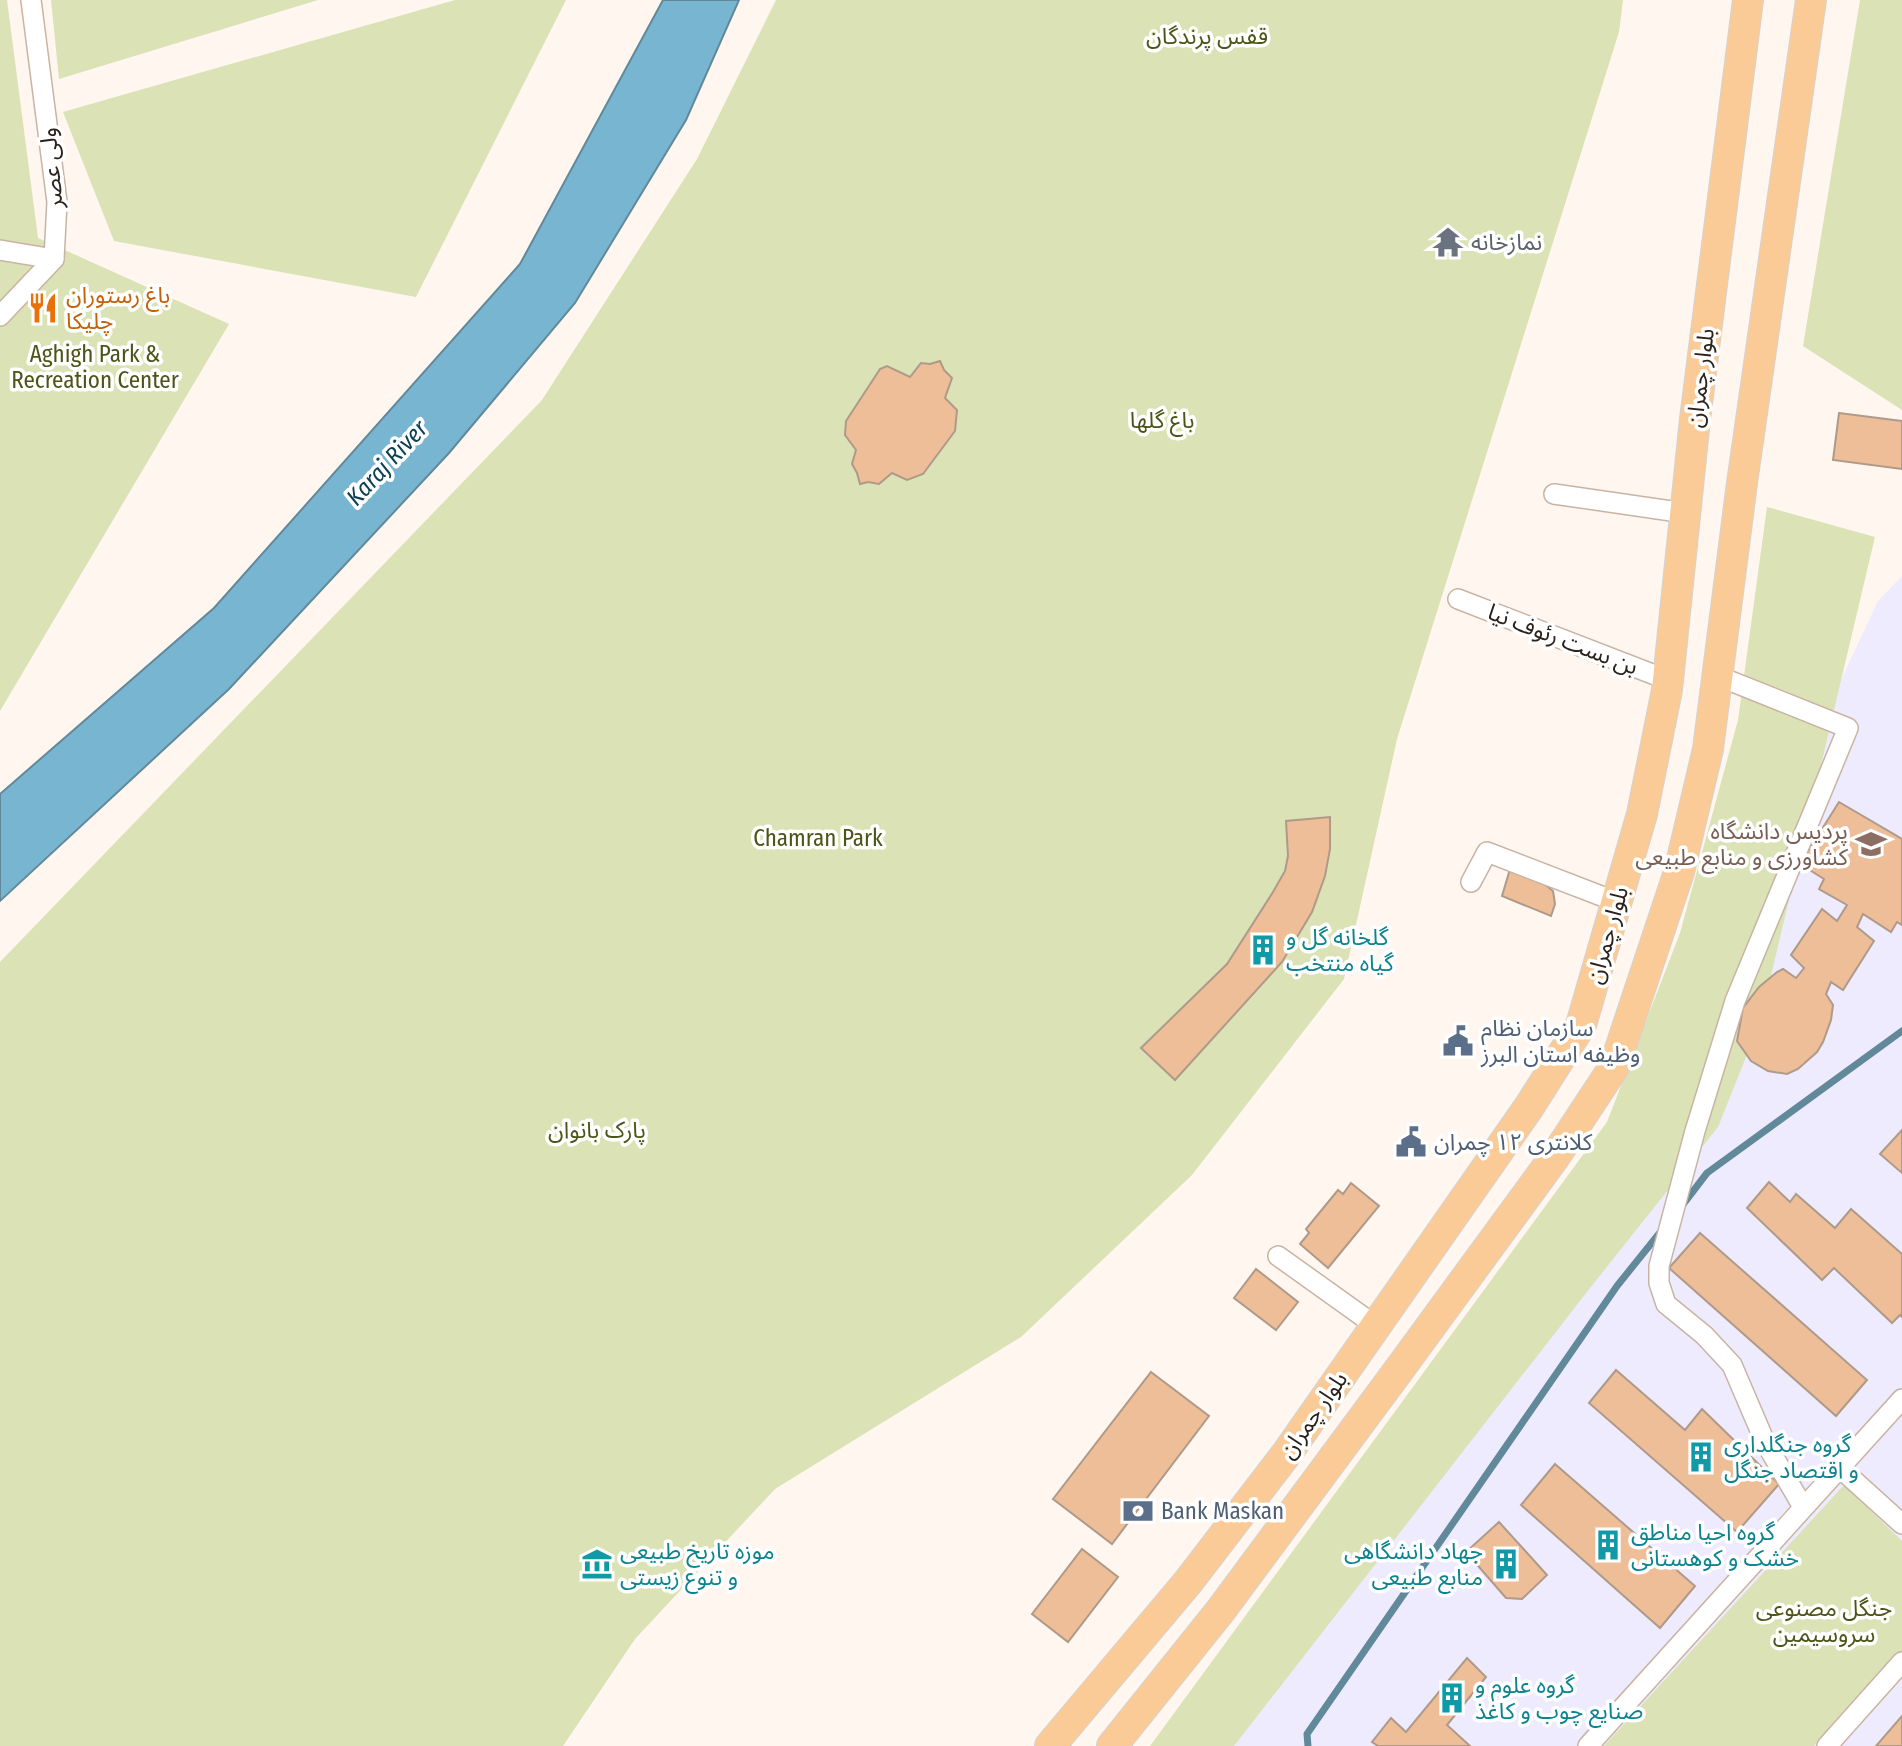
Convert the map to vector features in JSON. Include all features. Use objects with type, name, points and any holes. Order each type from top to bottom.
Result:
[{"type":"main road","name":"بلوار چمران","points":[[1050,1746],[1188,1582],[1287,1453],[1529,1107],[1581,1025],[1642,814],[1668,680],[1729,135],[1748,0]]},
{"type":"main road","name":"بلوار چمران","points":[[1112,1746],[1221,1611],[1377,1400],[1556,1155],[1614,1067],[1679,872],[1708,749],[1742,483],[1811,0]]},
{"type":"street","name":"ولی عصر","points":[[32,0],[57,202],[54,259]]},
{"type":"street","points":[[0,250],[54,259]]},
{"type":"street","points":[[0,316],[54,259]]},
{"type":"street","points":[[1554,494],[1685,513]]},
{"type":"street","name":"بن بست رئوف نیا","points":[[1458,599],[1668,680]]},
{"type":"street","points":[[1718,676],[1848,728],[1735,1002],[1695,1131],[1659,1266],[1659,1283],[1666,1304],[1704,1335],[1732,1365],[1765,1442],[1803,1507]]},
{"type":"street","points":[[1471,882],[1487,852],[1616,902]]},
{"type":"street","points":[[1278,1256],[1376,1325]]},
{"type":"street","points":[[1588,1746],[1902,1399]]},
{"type":"street","points":[[1840,1468],[1902,1524]]},
{"type":"street","points":[[1826,1746],[1902,1662]]},
{"type":"shaded area","points":[[1902,576],[1902,1746],[1171,1746],[1631,1128],[1878,601]]},
{"type":"green space","name":"Aghigh Park & Recreation Center","points":[[0,0],[7,0],[38,238],[229,324],[0,711]]},
{"type":"green space","points":[[51,0],[318,0],[59,79]]},
{"type":"green space","points":[[455,0],[566,0],[416,297],[114,241],[63,112]]},
{"type":"green space","name":"Chamran Park","points":[[776,0],[1623,0],[1619,32],[1397,739],[1344,979],[1192,1175],[1021,1337],[775,1489],[635,1639],[563,1746],[0,1746],[0,962],[542,400],[697,159]]},
{"type":"green space","points":[[1860,0],[1902,0],[1902,410],[1803,346]]},
{"type":"green space","points":[[1767,507],[1875,537],[1760,1022],[1718,1127],[1234,1746],[1150,1746],[1607,1122],[1680,933],[1738,720]]},
{"type":"green space","name":"جنگل مصنوعی سروسیمین","points":[[1844,1485],[1902,1541],[1902,1651],[1814,1746],[1604,1746]]},
{"type":"water","name":"Karaj River","points":[[663,0],[739,0],[686,120],[575,303],[449,453],[229,689],[0,901],[0,794],[214,608],[520,264]]},
{"type":"building","points":[[940,361],[952,378],[945,398],[957,410],[955,431],[923,474],[907,480],[892,473],[879,484],[860,484],[852,464],[856,450],[845,435],[846,421],[880,369],[887,366],[910,377],[921,363]]},
{"type":"building","points":[[1839,413],[1902,421],[1902,469],[1833,460]]},
{"type":"building","points":[[1839,802],[1902,839],[1902,925],[1897,922],[1891,932],[1863,914],[1857,927],[1874,941],[1843,990],[1831,982],[1826,994],[1833,1005],[1831,1020],[1817,1052],[1798,1069],[1787,1074],[1768,1071],[1751,1061],[1737,1041],[1743,1008],[1759,987],[1777,972],[1783,969],[1796,978],[1804,968],[1791,955],[1822,909],[1837,921],[1847,905],[1819,889],[1824,879],[1800,864]]},
{"type":"building","name":"گلخانه گل و گیاه منتخب","points":[[1330,817],[1330,849],[1325,876],[1312,912],[1282,962],[1175,1080],[1141,1048],[1227,964],[1273,892],[1285,871],[1288,856],[1286,821]]},
{"type":"building","points":[[1510,869],[1543,883],[1553,891],[1555,904],[1551,916],[1502,896]]},
{"type":"building","points":[[1902,1130],[1902,1173],[1880,1154]]},
{"type":"building","points":[[1769,1182],[1790,1202],[1796,1194],[1835,1228],[1851,1209],[1902,1254],[1902,1317],[1900,1315],[1892,1323],[1834,1268],[1822,1280],[1747,1208]]},
{"type":"building","points":[[1351,1183],[1379,1206],[1328,1268],[1300,1244],[1309,1233],[1306,1229],[1338,1190],[1343,1194]]},
{"type":"building","points":[[1700,1233],[1867,1380],[1836,1416],[1669,1268]]},
{"type":"building","points":[[1256,1269],[1298,1302],[1276,1330],[1234,1298]]},
{"type":"building","name":"گروه جنگلداری و اقتصاد جنگل","points":[[1616,1370],[1685,1430],[1702,1409],[1779,1484],[1737,1532],[1589,1403]]},
{"type":"building","points":[[1151,1372],[1209,1416],[1112,1544],[1053,1499]]},
{"type":"building","name":"گروه احیا مناطق خشک و کوهستانی","points":[[1555,1464],[1695,1586],[1660,1628],[1521,1505]]},
{"type":"building","name":"جهاد دانشگاهی منابع طبیعی","points":[[1499,1522],[1547,1575],[1522,1599],[1506,1598],[1466,1552]]},
{"type":"building","points":[[1082,1549],[1118,1577],[1068,1642],[1032,1614]]},
{"type":"building","name":"گروه علوم و صنایع چوب و کاغذ","points":[[1467,1658],[1486,1677],[1447,1725],[1470,1746],[1378,1746],[1372,1742],[1391,1718],[1406,1732]]},
{"type":"building","points":[[1902,1716],[1902,1746],[1876,1746]]},
{"type":"waterway","points":[[1681,1207],[1707,1173],[1902,1031]]},
{"type":"waterway","points":[[1308,1746],[1307,1734],[1617,1286],[1662,1230]]},
{"type":"place","name":"نمازخانه","points":[[1448,242]]},
{"type":"place","name":"باغ رستوران چلیکا","points":[[43,308]]},
{"type":"place","name":"پردیس دانشگاه کشاورزی و منابع طبیعی","points":[[1871,844]]},
{"type":"place","name":"گلخانه گل و گیاه منتخب","points":[[1263,950]]},
{"type":"place","name":"سازمان نظام وظیفه استان البرز","points":[[1458,1041]]},
{"type":"place","name":"کلانتری ۱۲ چمران","points":[[1411,1142]]},
{"type":"place","name":"گروه جنگلداری و اقتصاد جنگل","points":[[1701,1457]]},
{"type":"place","name":"Bank Maskan","points":[[1138,1511]]},
{"type":"place","name":"گروه احیا مناطق خشک و کوهستانی","points":[[1608,1545]]},
{"type":"place","name":"موزه تاریخ طبیعی و تنوع زیستی","points":[[597,1564]]},
{"type":"place","name":"جهاد دانشگاهی منابع طبیعی","points":[[1506,1564]]},
{"type":"place","name":"گروه علوم و صنایع چوب و کاغذ","points":[[1452,1698]]},
{"type":"park label","name":"قفس پرندگان","points":[[1207,36]]},
{"type":"park label","name":"باغ گلها","points":[[1162,420]]},
{"type":"park label","name":"پارک بانوان","points":[[597,1130]]}]
